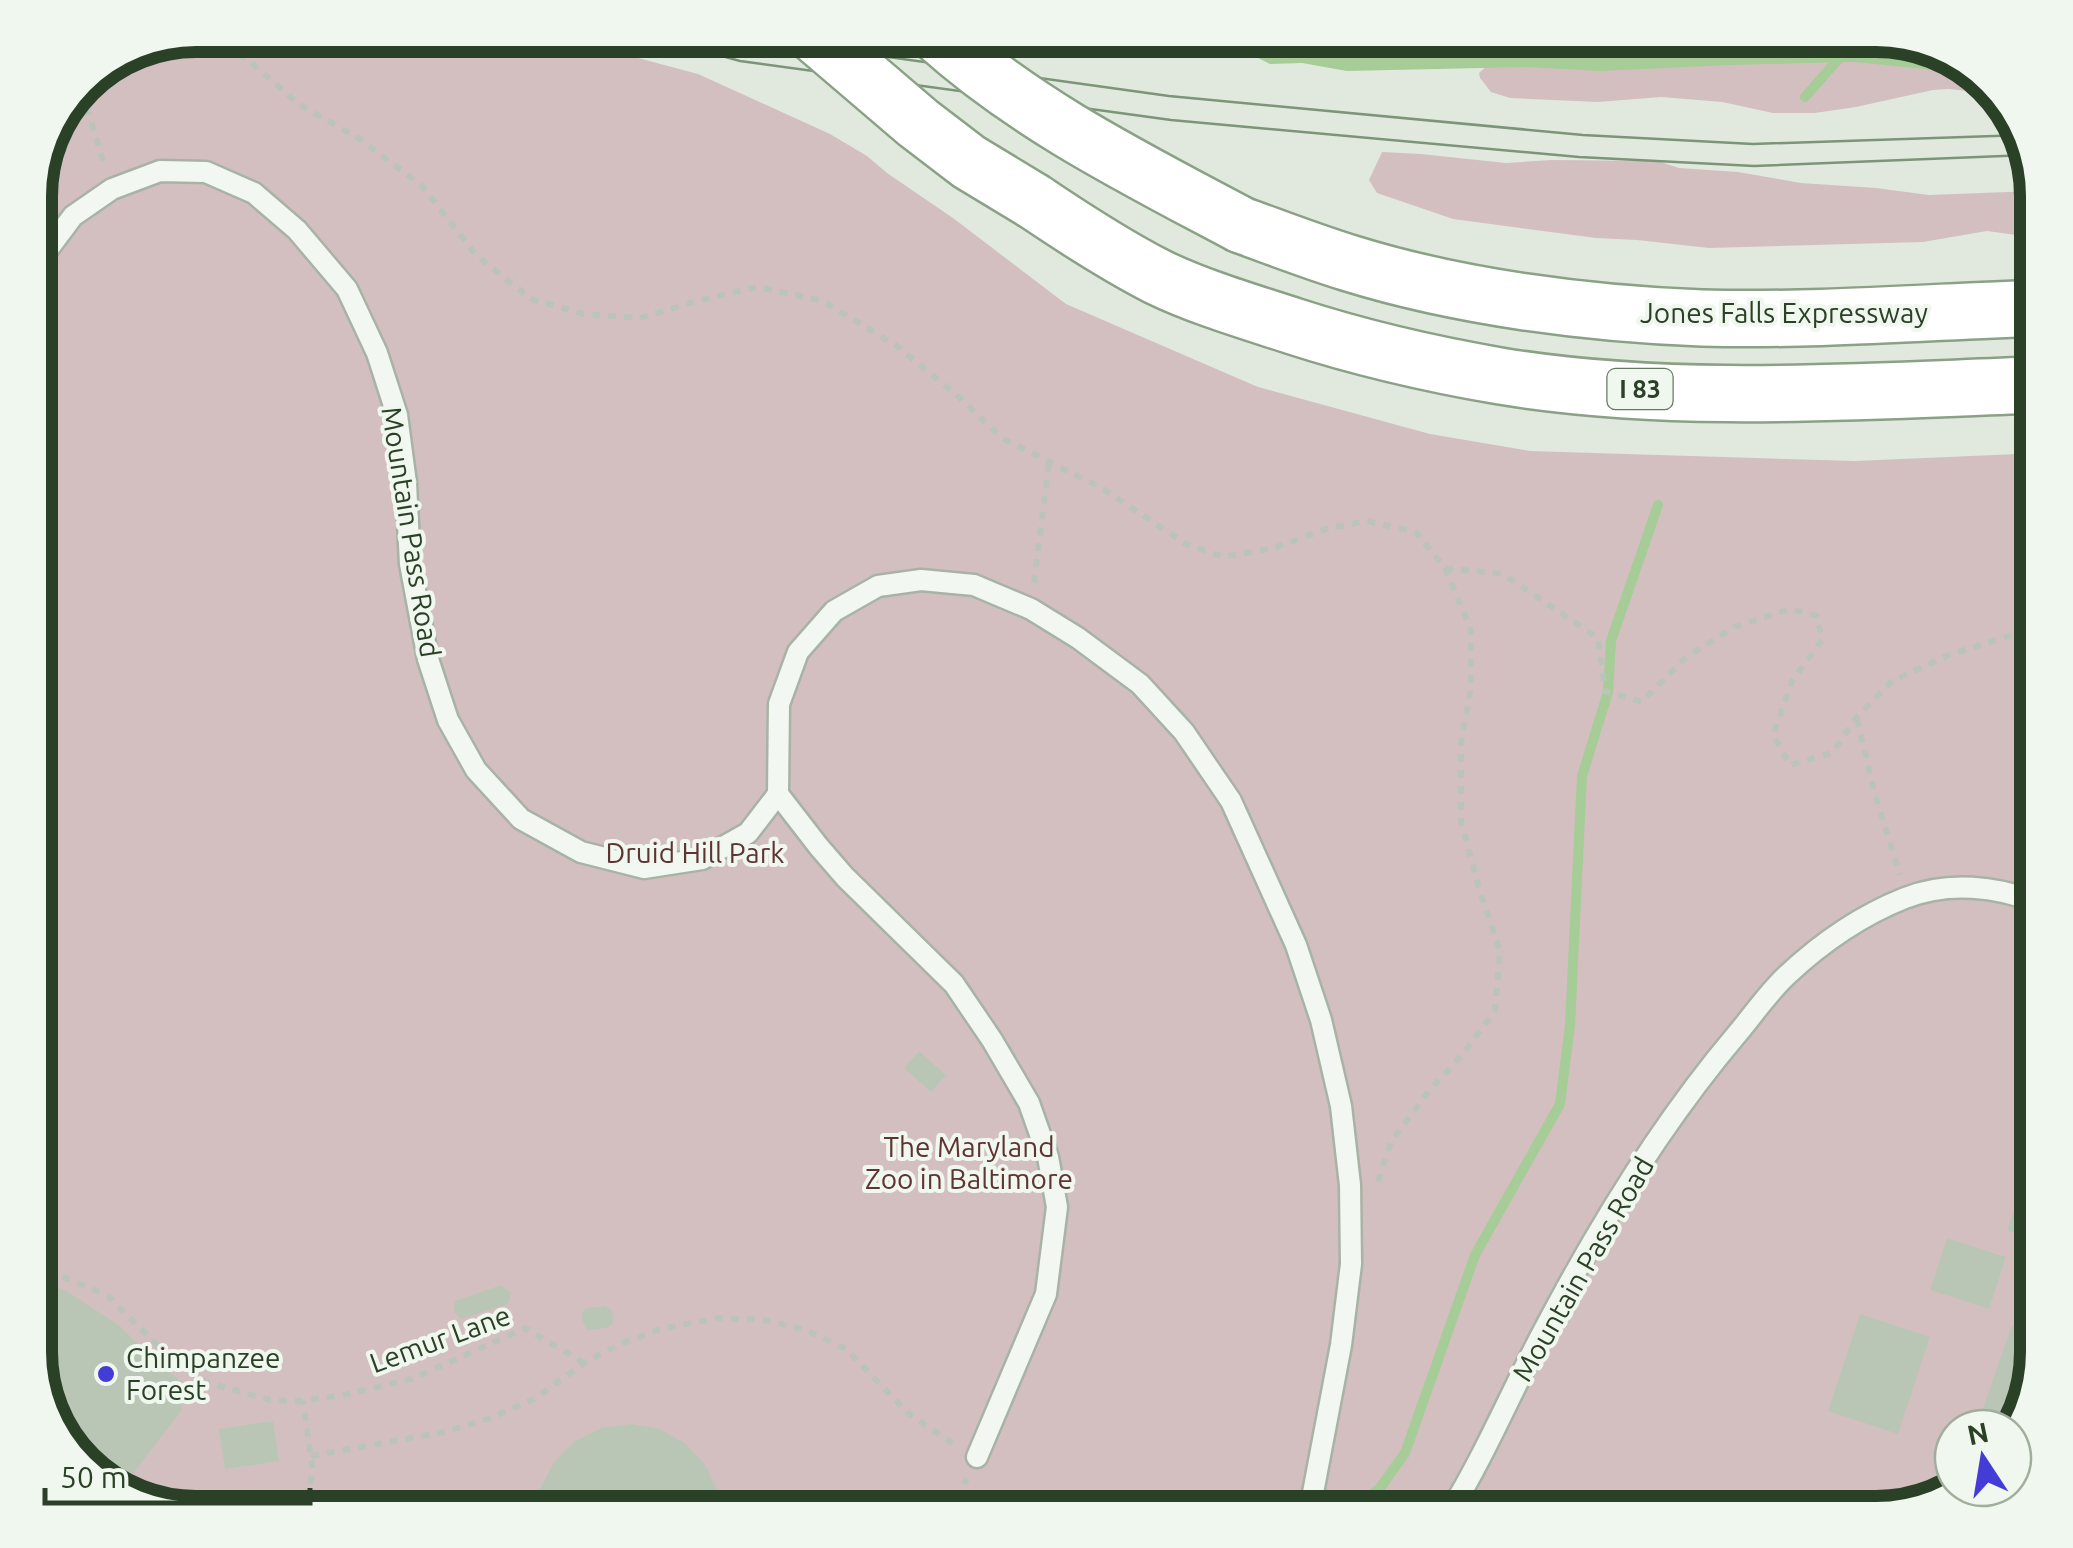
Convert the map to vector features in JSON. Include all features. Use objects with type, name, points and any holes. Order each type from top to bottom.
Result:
[{"type":"highway","name":"I 83","points":[[835,52],[969,162],[1089,239],[1160,278],[1257,314],[1395,355],[1503,376],[1704,392],[1806,393],[2020,386]]},
{"type":"highway","name":"Jones Falls Expressway","points":[[959,52],[1000,86],[1058,124],[1241,225],[1351,264],[1416,280],[1510,299],[1611,312],[1704,318],[2020,309]]},
{"type":"lane","name":"Mountain Pass Road","points":[[53,243],[73,216],[112,189],[160,172],[206,172],[254,193],[297,230],[348,289],[377,353],[396,415],[406,484],[410,564],[428,658],[448,720],[476,770],[521,819],[581,852],[644,868],[702,859],[748,832],[778,794]]},
{"type":"lane","points":[[977,1457],[1046,1294],[1057,1207],[1048,1157],[1029,1103],[954,984],[845,877],[778,794],[779,704],[798,652],[834,611],[878,586],[921,580],[974,585],[1031,609],[1140,684],[1184,732],[1231,801],[1296,944],[1341,1106],[1350,1185],[1351,1264],[1341,1346],[1312,1496]]},
{"type":"lane","name":"Mountain Pass Road","points":[[1460,1496],[1544,1330],[1622,1191],[1704,1074],[1784,977],[1844,929],[1907,897],[1955,886],[2020,896]]},
{"type":"path","points":[[237,52],[300,105],[358,138],[421,186],[476,254],[530,299],[584,314],[640,318],[758,287],[824,301],[897,346],[1002,438],[1100,487],[1186,544],[1223,557],[1274,548],[1329,528],[1367,520],[1416,532],[1445,568],[1470,630],[1470,688],[1460,744],[1461,821],[1500,951],[1495,1010],[1391,1142],[1374,1194]]},
{"type":"path","points":[[86,105],[112,189]]},
{"type":"path","points":[[1031,609],[1050,460]]},
{"type":"path","points":[[1445,568],[1503,574],[1576,622],[1598,638],[1604,691],[1642,702],[1685,658],[1734,626],[1790,609],[1817,616],[1822,640],[1792,681],[1774,735],[1790,765],[1832,752],[1857,717],[1892,681],[1949,655],[2012,635],[2020,638]]},
{"type":"path","points":[[1857,717],[1875,795],[1907,897]]},
{"type":"path","points":[[53,1273],[108,1296],[177,1364],[206,1382],[270,1400],[303,1401],[314,1472],[308,1490],[299,1496]]},
{"type":"path","points":[[311,1456],[488,1420],[536,1398],[584,1363],[620,1344],[661,1330],[718,1318],[765,1320],[806,1330],[846,1350],[909,1414],[977,1457],[959,1496]]},
{"type":"path","name":"Lemur Lane","points":[[303,1401],[412,1379],[525,1328],[584,1363]]},
{"type":"path","points":[[183,1396],[206,1382]]},
{"type":"green space","name":"Druid Hill Park","points":[[197,52],[616,52],[698,74],[830,134],[867,156],[1066,304],[1258,387],[1430,434],[1530,451],[1855,461],[2020,454],[2020,1351],[2009,1408],[1933,1408],[1933,1484],[1876,1496],[197,1496],[150,1488],[109,1466],[72,1423],[60,1398],[53,1361],[53,187],[57,159],[82,109],[125,72],[150,60]]},
{"type":"green space","points":[[1606,52],[1876,52],[1923,60],[1975,92],[1933,90],[1815,113],[1773,113],[1722,102],[1661,97],[1598,102],[1510,98],[1491,92],[1480,78],[1479,73],[1494,59]]},
{"type":"green space","points":[[1382,152],[1506,163],[1658,161],[1679,168],[1929,195],[2020,192],[2020,236],[1987,231],[1923,242],[1709,248],[1453,219],[1377,193],[1369,180]]},
{"type":"shaded area","points":[[1246,52],[1876,52],[1923,60],[1946,71],[1854,62],[1600,71],[1528,67],[1347,71],[1302,63],[1270,64]]},
{"type":"building","points":[[919,1051],[946,1075],[931,1092],[904,1068]]},
{"type":"building","points":[[2020,1195],[2020,1235],[2007,1230]]},
{"type":"building","points":[[1947,1238],[2006,1257],[1989,1309],[1930,1290]]},
{"type":"building","name":"Chimpanzee Forest","points":[[53,1285],[120,1326],[160,1366],[184,1383],[181,1411],[129,1479],[88,1446],[72,1423],[55,1379]]},
{"type":"building","points":[[501,1285],[511,1293],[508,1304],[462,1319],[454,1312],[455,1301]]},
{"type":"building","points":[[604,1306],[614,1314],[612,1324],[588,1330],[581,1318],[583,1311]]},
{"type":"building","points":[[1860,1314],[1930,1337],[1898,1434],[1828,1411]]},
{"type":"building","points":[[2012,1325],[2020,1328],[2018,1379],[2009,1408],[1983,1408]]},
{"type":"building","points":[[273,1421],[279,1461],[225,1469],[219,1429]]},
{"type":"building","points":[[631,1424],[660,1429],[686,1444],[706,1466],[718,1496],[539,1496],[554,1462],[575,1441],[601,1428]]},
{"type":"waterway","points":[[1805,97],[1841,56]]},
{"type":"waterway","points":[[1371,1496],[1405,1453],[1475,1255],[1560,1104],[1570,1025],[1582,776],[1608,692],[1611,641],[1658,505]]},
{"type":"tram line","points":[[707,52],[740,61],[1171,120],[1579,157],[1754,166],[2014,156]]},
{"type":"tram line","points":[[852,52],[1169,96],[1583,135],[1753,144],[2007,136]]},
{"type":"place","name":"Chimpanzee Forest","points":[[106,1374]]},
{"type":"park label","name":"The Maryland Zoo in Baltimore","points":[[969,1163]]}]
